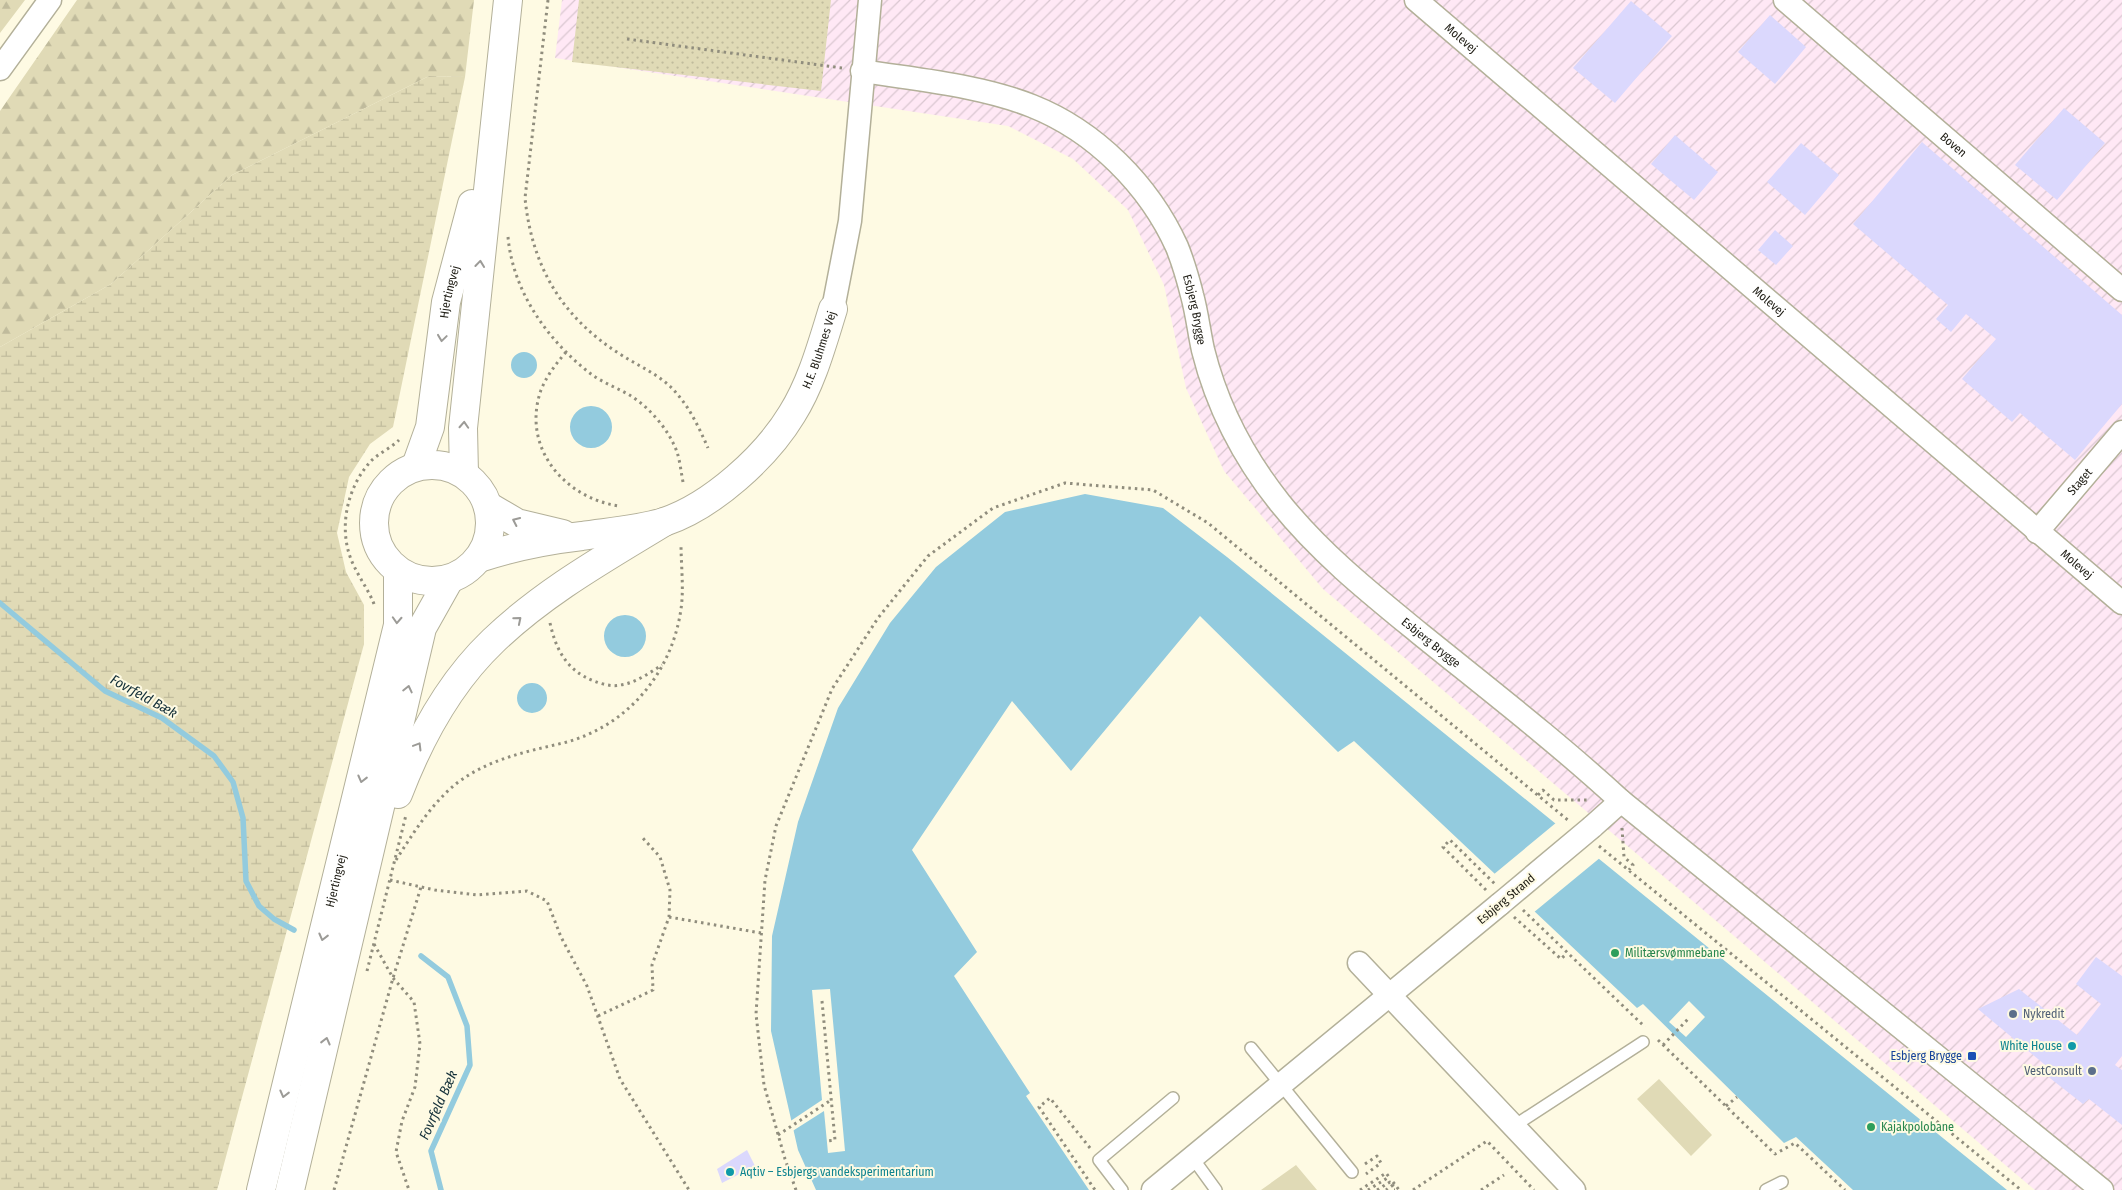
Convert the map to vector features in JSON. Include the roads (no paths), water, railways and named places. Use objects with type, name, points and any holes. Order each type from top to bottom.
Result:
[{"type":"main road","name":"Hjertingvej","points":[[464,474],[463,428],[508,0]]},
{"type":"main road","name":"Hjertingvej","points":[[416,466],[430,427],[446,302],[495,121]]},
{"type":"main road","name":"H.E. Bluhmes Vej","points":[[479,558],[512,547],[622,531],[664,522],[722,490],[763,452],[792,414],[817,360],[834,309]]},
{"type":"main road","points":[[433,464],[449,467],[464,474],[479,488],[488,506],[491,524],[488,542],[479,558],[466,571],[449,580],[431,582],[414,580],[398,572],[384,558],[376,541],[373,522],[376,504],[385,487],[399,474],[416,466],[433,464]]},
{"type":"main road","name":"H.E. Bluhmes Vej","points":[[488,506],[517,523],[549,532],[580,536]]},
{"type":"main road","points":[[338,992],[384,833],[413,756],[453,687],[492,641],[544,597],[664,522]]},
{"type":"main road","name":"Hjertingvej","points":[[261,1190],[398,625],[398,572]]},
{"type":"main road","points":[[290,1190],[422,628],[449,580]]},
{"type":"street","points":[[0,69],[50,0]]},
{"type":"street","name":"H.E. Bluhmes Vej","points":[[834,309],[850,221],[862,71],[870,0]]},
{"type":"street","name":"Molevej","points":[[1416,0],[1441,7],[2037,532],[2122,603]]},
{"type":"street","name":"Boven","points":[[1799,4],[2122,290]]},
{"type":"street","name":"Esbjerg Brygge","points":[[862,71],[976,90],[1032,106],[1078,130],[1119,163],[1152,202],[1177,248],[1193,297],[1204,350],[1221,407],[1246,454],[1280,502],[1322,550],[1384,604],[1588,771],[1621,801],[2102,1190]]},
{"type":"street","name":"Staget","points":[[2037,532],[2122,432]]},
{"type":"street","name":"Esbjerg Strand","points":[[1153,1190],[1505,899],[1589,833],[1621,801]]},
{"type":"street","points":[[1359,963],[1574,1190]]},
{"type":"lane","points":[[1514,1126],[1643,1042]]},
{"type":"lane","points":[[1251,1048],[1352,1172]]},
{"type":"lane","points":[[1122,1190],[1099,1160],[1173,1098]]},
{"type":"lane","points":[[1192,1157],[1216,1190]]},
{"type":"lane","points":[[1766,1190],[1782,1182]]},
{"type":"water","points":[[524,352],[533,356],[537,365],[533,374],[524,378],[515,374],[511,365],[515,356]]},
{"type":"water","points":[[595,406],[603,409],[609,415],[612,427],[609,439],[603,445],[587,448],[579,445],[573,439],[570,423],[573,415],[579,409]]},
{"type":"water","points":[[1085,494],[1163,508],[1227,557],[2007,1190],[1853,1190],[1796,1137],[1784,1143],[1643,1004],[1637,1008],[1354,741],[1338,752],[1200,616],[1071,771],[1012,701],[912,850],[977,952],[954,976],[1030,1093],[1026,1096],[1089,1190],[816,1190],[798,1150],[771,1031],[772,936],[798,822],[838,708],[890,623],[936,567],[1005,512]]},
{"type":"water","points":[[629,615],[637,618],[643,624],[646,636],[643,648],[637,654],[621,657],[613,654],[607,648],[604,632],[607,624],[613,618]]},
{"type":"water","points":[[532,683],[538,684],[546,692],[546,704],[538,712],[532,713],[526,712],[518,704],[517,698],[518,692],[526,684]]},
{"type":"waterway","name":"Fovrfeld Bæk","points":[[0,603],[105,691],[162,718],[214,756],[233,782],[243,818],[246,881],[259,906],[274,919],[294,930]]},
{"type":"waterway","name":"Fovrfeld Bæk","points":[[421,956],[448,977],[467,1026],[470,1065],[431,1151],[441,1190]]},
{"type":"place","name":"Militærsvømmebane","points":[[1615,953]]},
{"type":"place","name":"Nykredit","points":[[2013,1014]]},
{"type":"place","name":"White House","points":[[2072,1046]]},
{"type":"place","name":"Esbjerg Brygge","points":[[1972,1056]]},
{"type":"place","name":"VestConsult","points":[[2092,1071]]},
{"type":"place","name":"Kajakpolobane","points":[[1871,1127]]},
{"type":"place","name":"Aqtiv – Esbjergs vandeksperimentarium","points":[[730,1172]]}]
